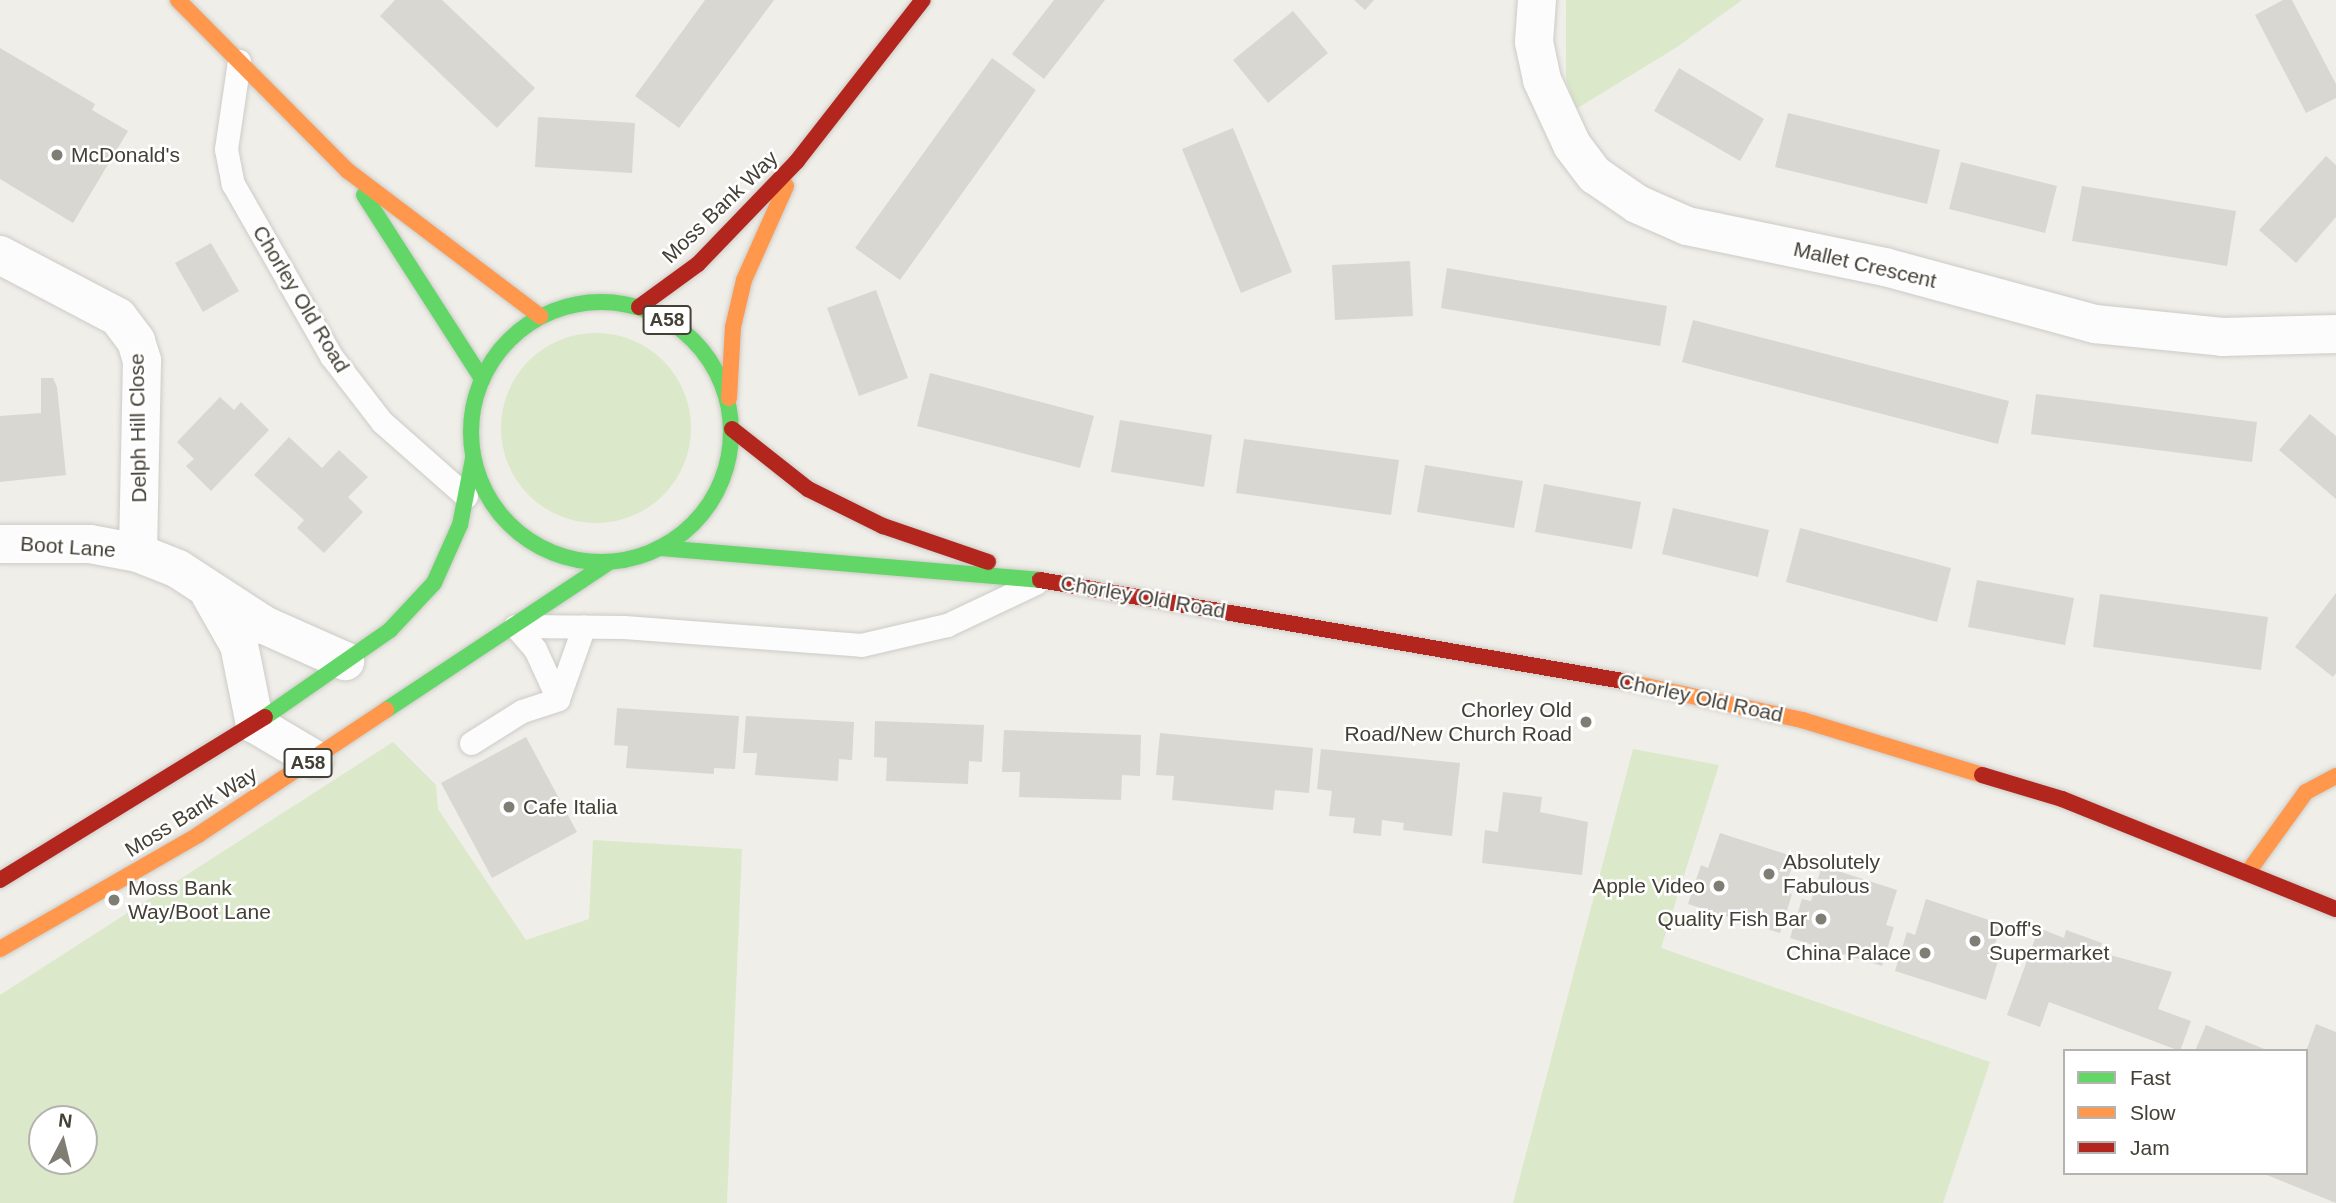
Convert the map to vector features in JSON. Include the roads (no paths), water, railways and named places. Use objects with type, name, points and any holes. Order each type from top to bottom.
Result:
[{"type":"main road","points":[[178,0],[348,171],[540,316]]},
{"type":"main road","name":"Moss Bank Way","points":[[639,307],[698,264],[797,161],[923,0]]},
{"type":"main road","name":"Moss Bank Way","points":[[729,404],[733,327],[744,280],[797,161]]},
{"type":"main road","points":[[348,171],[482,379]]},
{"type":"main road","name":"Chorley Old Road","points":[[605,301],[639,307],[670,321],[697,343],[717,372],[729,404],[732,429],[728,465],[713,499],[690,527],[660,548],[608,563],[572,559],[539,547],[510,525],[488,497],[473,459],[471,419],[482,379],[505,343],[540,316],[572,304],[605,301]]},
{"type":"main road","name":"Chorley Old Road","points":[[732,429],[821,495],[883,526],[1042,580]]},
{"type":"main road","name":"Moss Bank Way","points":[[0,880],[255,724],[390,630],[434,583],[460,525],[473,459]]},
{"type":"main road","name":"Chorley Old Road","points":[[660,548],[1042,580],[1579,671],[1802,720],[2062,799],[2336,909]]},
{"type":"main road","name":"Moss Bank Way","points":[[0,949],[198,835],[608,563]]},
{"type":"main road","points":[[2248,872],[2306,792],[2316,783],[2336,776]]},
{"type":"street","name":"Mallet Crescent","points":[[1538,0],[1534,42],[1542,80],[1572,145],[1595,175],[1637,204],[1687,226],[1885,267],[2095,324],[2221,337],[2336,334]]},
{"type":"street","name":"Delph Hill Close","points":[[0,255],[118,317],[136,341],[142,361],[138,554]]},
{"type":"street","name":"Boot Lane","points":[[0,544],[90,544],[138,554],[178,569],[209,592],[264,625],[345,661]]},
{"type":"street","name":"Boot Lane","points":[[209,592],[239,645],[255,724]]},
{"type":"street","points":[[255,724],[314,759]]},
{"type":"lane","name":"Chorley Old Road","points":[[239,61],[226,149],[233,184],[331,356],[382,422],[466,496]]},
{"type":"lane","name":"Chorley Old Road","points":[[516,626],[584,626],[861,645],[947,625],[1042,580]]},
{"type":"lane","points":[[516,626],[535,649],[558,699]]},
{"type":"lane","points":[[558,699],[584,626]]},
{"type":"lane","points":[[471,743],[522,711],[558,699]]},
{"type":"place","name":"McDonald's","points":[[57,155]]},
{"type":"place","name":"Chorley Old Road/New Church Road","points":[[1586,722]]},
{"type":"place","name":"Cafe Italia","points":[[509,807]]},
{"type":"place","name":"Absolutely Fabulous","points":[[1769,874]]},
{"type":"place","name":"Apple Video","points":[[1719,886]]},
{"type":"place","name":"Moss Bank Way/Boot Lane","points":[[114,900]]},
{"type":"place","name":"Quality Fish Bar","points":[[1821,919]]},
{"type":"place","name":"Doff's Supermarket","points":[[1975,941]]},
{"type":"place","name":"China Palace","points":[[1925,953]]}]
